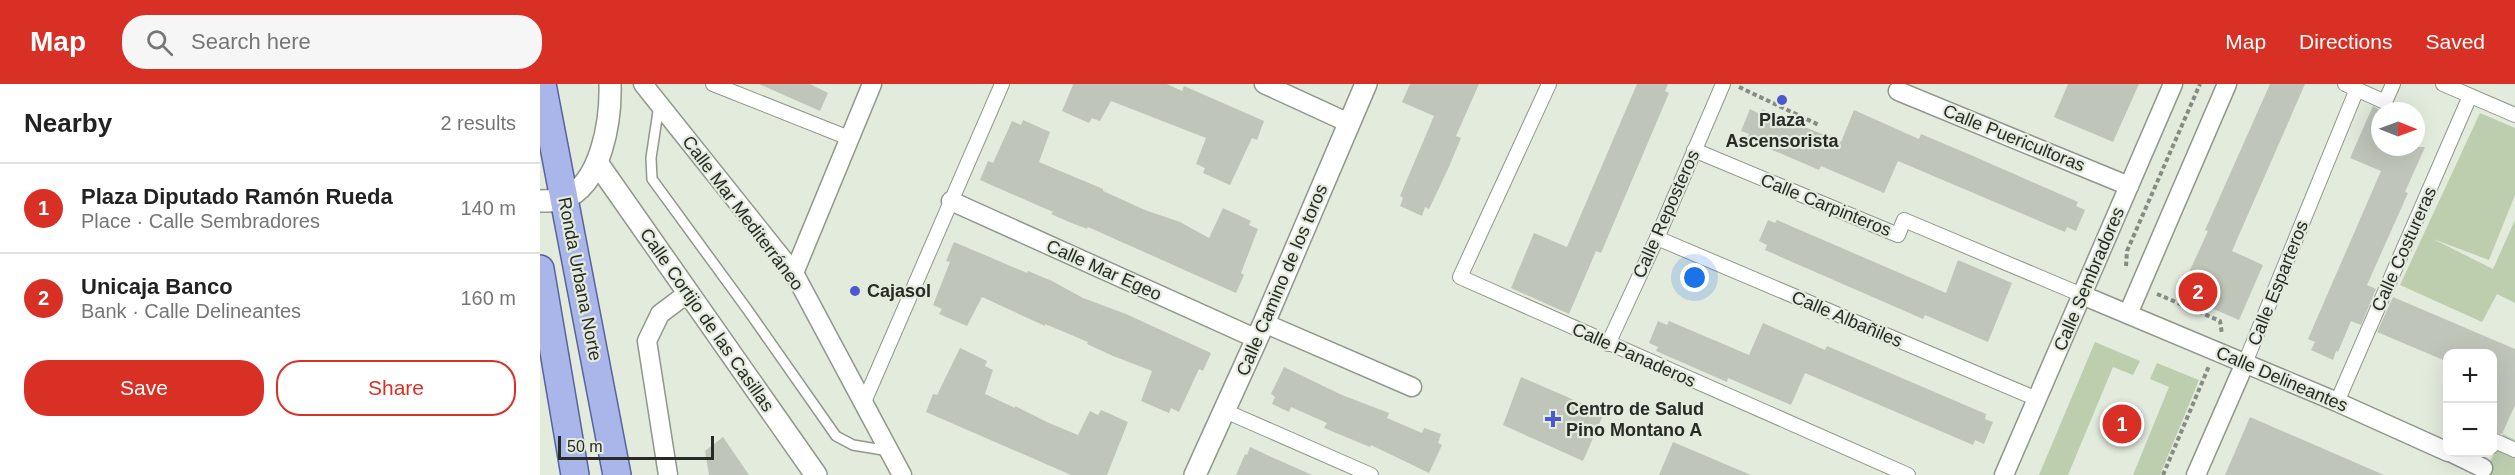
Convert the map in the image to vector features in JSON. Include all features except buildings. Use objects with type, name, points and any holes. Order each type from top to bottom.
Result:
[{"type":"main road","name":"Ronda Urbana Norte","points":[[542,84],[552,200],[616,475]]},
{"type":"main road","name":"Ronda Urbana Norte","points":[[540,269],[575,475]]},
{"type":"street","points":[[552,200],[585,183],[598,164],[611,107],[610,84]]},
{"type":"street","name":"Calle Mar Mediterráneo","points":[[643,84],[794,273],[902,475]]},
{"type":"street","points":[[713,84],[849,138]]},
{"type":"street","points":[[794,273],[872,84]]},
{"type":"street","points":[[864,402],[1002,84]]},
{"type":"street","points":[[1264,84],[1349,123]]},
{"type":"street","name":"Calle Camino de los toros","points":[[1195,475],[1260,331],[1366,84]]},
{"type":"street","name":"Calle Panaderos","points":[[1549,84],[1460,277],[1908,475]]},
{"type":"street","name":"Calle Reposteros","points":[[1608,344],[1657,238],[1723,84]]},
{"type":"street","name":"Calle Sembradores","points":[[2004,475],[2173,84]]},
{"type":"street","points":[[2128,314],[2227,84]]},
{"type":"street","points":[[2351,87],[2385,102],[2392,84]]},
{"type":"street","points":[[2443,84],[2515,115]]},
{"type":"street","name":"Calle Esparteros","points":[[2196,475],[2245,363],[2351,87]]},
{"type":"street","name":"Calle Puericultoras","points":[[1898,91],[2129,186]]},
{"type":"street","name":"Calle Costureras","points":[[2337,402],[2470,96]]},
{"type":"street","name":"Calle Carpinteros","points":[[1694,150],[1898,235],[1904,220],[2082,295]]},
{"type":"street","name":"Calle Cortijo de las Casillas","points":[[598,164],[816,475]]},
{"type":"street","name":"Calle Mar Egeo","points":[[951,201],[1260,331],[1412,387]]},
{"type":"street","name":"Calle Albañiles","points":[[1657,238],[2037,399]]},
{"type":"street","points":[[668,475],[647,341],[660,314],[688,293]]},
{"type":"street","name":"Calle Delineantes","points":[[2082,295],[2337,402],[2443,449]]},
{"type":"street","points":[[1225,411],[1371,475]]},
{"type":"street","points":[[2497,442],[2515,450]]},
{"type":"lane","points":[[659,104],[651,158],[652,179],[836,436],[853,445],[889,451]]},
{"type":"path","points":[[1733,84],[1819,125]]},
{"type":"path","points":[[2126,270],[2127,251],[2200,84]]},
{"type":"path","points":[[2151,291],[2220,321],[2223,331],[2219,340]]},
{"type":"path","points":[[2163,475],[2210,364]]},
{"type":"green space","points":[[2480,113],[2515,128],[2515,195],[2489,260],[2433,239],[2493,269],[2515,220],[2515,303],[2497,294],[2482,322],[2400,285]]},
{"type":"green space","points":[[2095,342],[2140,361],[2133,375],[2113,367],[2068,475],[2039,475]]},
{"type":"green space","points":[[2157,363],[2199,380],[2160,475],[2133,475],[2169,387],[2150,379]]},
{"type":"green space","points":[[2503,434],[2515,440],[2515,475],[2484,475],[2492,457],[2497,457],[2497,447]]},
{"type":"place","name":"Plaza Ascensorista","points":[[1782,100]]},
{"type":"place","name":"Cajasol","points":[[855,291]]},
{"type":"place","name":"Unicaja Banco","points":[[2198,292]]},
{"type":"place","name":"Centro de Salud Pino Montano A","points":[[1553,419]]},
{"type":"place","name":"Plaza Diputado Ramón Rueda","points":[[2122,424]]}]
